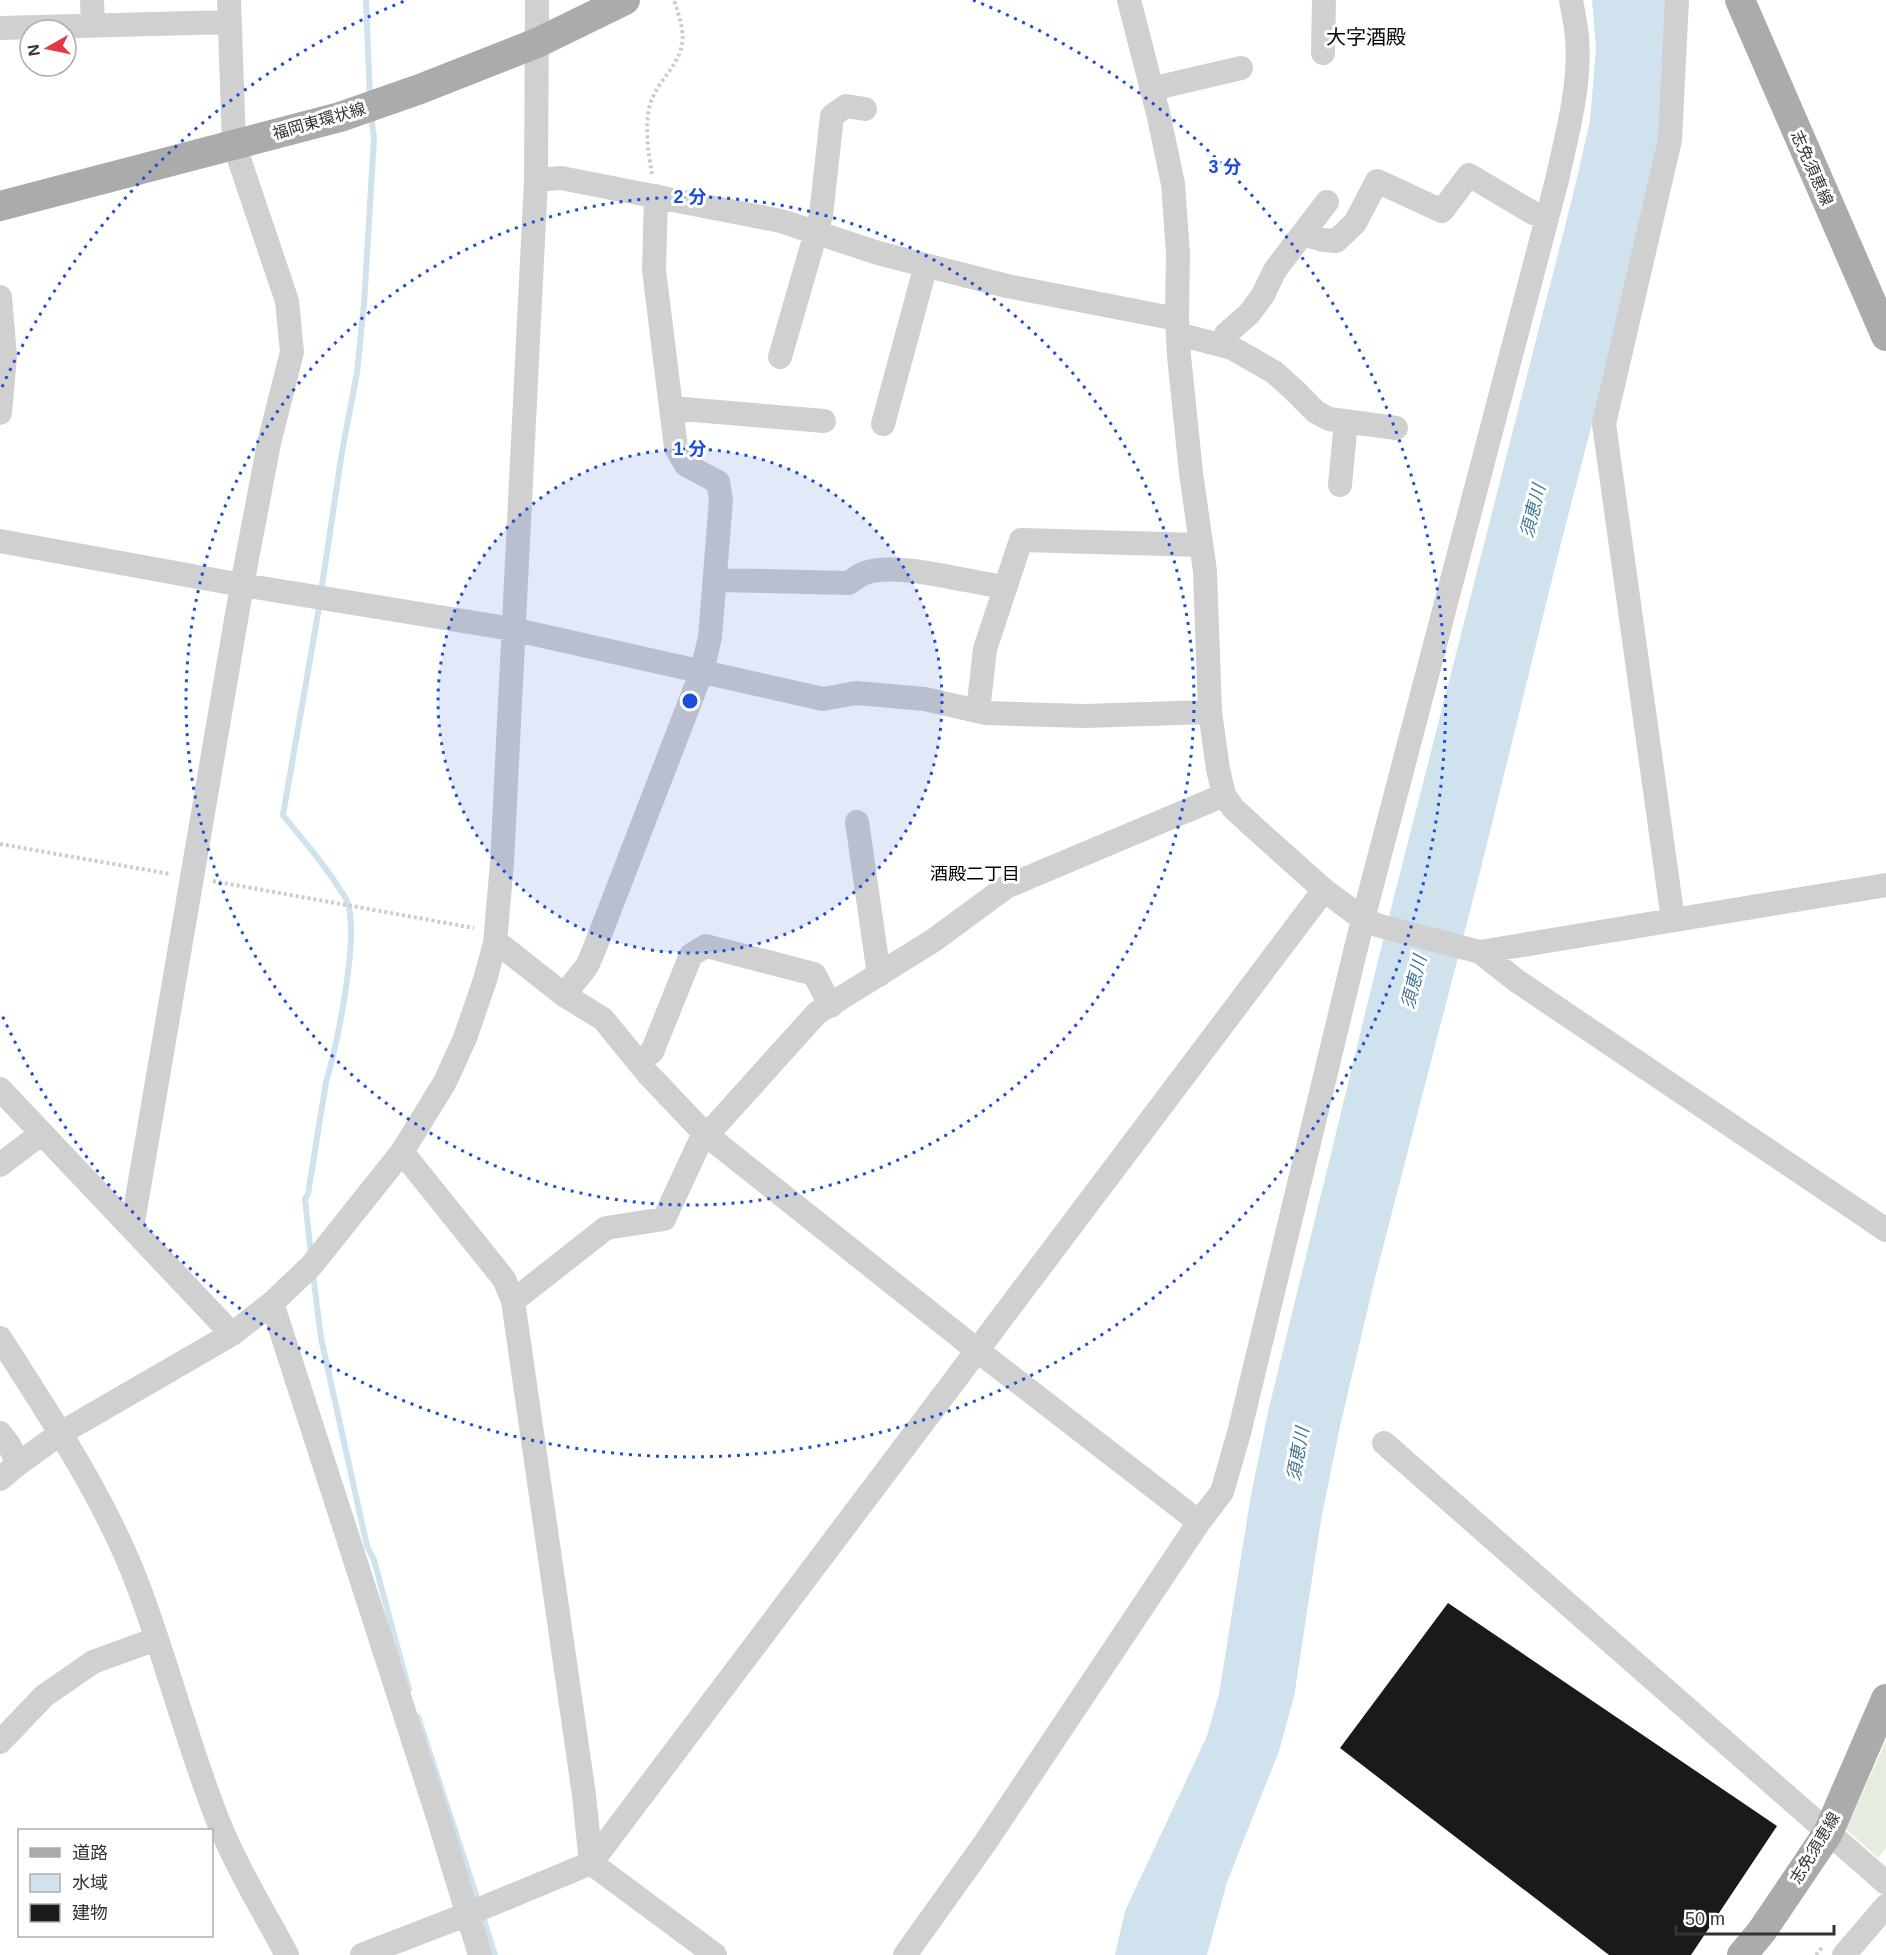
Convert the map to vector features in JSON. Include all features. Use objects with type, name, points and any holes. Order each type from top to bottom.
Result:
[{"type":"main road","name":"福岡東環状線","points":[[0,206],[340,117],[420,89],[537,43],[625,0]]},
{"type":"main road","name":"志免須恵線","points":[[1740,0],[1886,336]]},
{"type":"main road","name":"志免須恵線","points":[[1742,1955],[1762,1931],[1828,1833],[1886,1699]]},
{"type":"street","points":[[92,0],[93,26]]},
{"type":"street","points":[[9,1472],[61,1433],[232,1334],[272,1303],[311,1266],[402,1152],[445,1082],[465,1038],[485,980],[495,938],[507,765],[536,180],[537,0]]},
{"type":"street","points":[[1129,0],[1173,184],[1178,253],[1178,326],[1191,473],[1205,572],[1210,712],[1224,795],[1233,808],[1324,890],[1372,923],[1471,950],[1886,1230]]},
{"type":"street","points":[[1323,53],[1324,0]]},
{"type":"street","points":[[905,1955],[985,1843],[1199,1522],[1222,1492],[1372,923],[1569,123],[1575,82],[1577,37],[1571,0]]},
{"type":"street","points":[[1673,920],[1604,424],[1671,140],[1677,0]]},
{"type":"street","points":[[0,28],[93,26],[230,11],[234,144],[287,301],[292,352],[270,443],[242,585],[132,1228]]},
{"type":"street","points":[[1151,89],[1241,68]]},
{"type":"street","points":[[780,357],[816,233],[832,116],[846,106],[865,109]]},
{"type":"street","points":[[1303,234],[1336,241],[1355,223],[1377,181],[1442,211],[1469,175],[1533,213],[1547,217]]},
{"type":"street","points":[[536,180],[561,178],[780,221],[878,253],[927,266],[1178,326],[1232,348],[1274,372],[1316,412],[1329,419],[1396,428]]},
{"type":"street","points":[[564,995],[587,966],[702,671],[710,637],[721,500],[718,482],[686,465],[676,448],[654,270],[656,196]]},
{"type":"street","points":[[1222,345],[1226,334],[1249,314],[1263,295],[1275,270],[1327,201]]},
{"type":"street","points":[[883,424],[927,266]]},
{"type":"street","points":[[0,297],[5,356],[0,413]]},
{"type":"street","points":[[671,408],[824,421]]},
{"type":"street","points":[[1340,485],[1346,421]]},
{"type":"street","points":[[978,711],[986,649],[1021,540],[1201,545]]},
{"type":"street","points":[[0,541],[242,585],[512,629],[823,699],[856,693],[925,699],[986,713],[1084,716],[1210,712]]},
{"type":"street","points":[[715,580],[849,583],[864,573],[886,569],[1005,587]]},
{"type":"street","points":[[513,1301],[606,1228],[664,1219],[704,1133],[716,1125],[817,1013],[934,940],[1006,886],[1224,795]]},
{"type":"street","points":[[856,822],[879,975]]},
{"type":"street","points":[[1471,950],[1886,885]]},
{"type":"street","points":[[362,1955],[591,1863],[1324,890]]},
{"type":"street","points":[[495,938],[503,947],[564,995],[603,1019],[638,1062],[704,1133],[978,1351],[1199,1522]]},
{"type":"street","points":[[638,1062],[652,1052],[691,955],[706,946],[814,974],[831,1006]]},
{"type":"street","points":[[0,1089],[232,1334]]},
{"type":"street","points":[[0,1165],[42,1133]]},
{"type":"street","points":[[402,1152],[504,1279],[513,1301],[584,1795],[591,1863],[715,1955]]},
{"type":"street","points":[[272,1303],[480,1955]]},
{"type":"street","points":[[0,1338],[61,1433],[108,1520],[139,1588],[218,1821],[240,1870],[286,1955]]},
{"type":"street","points":[[0,1433],[9,1445],[9,1472]]},
{"type":"street","points":[[1384,1443],[1886,1883]]},
{"type":"street","points":[[0,1742],[44,1696],[93,1662],[156,1639]]},
{"type":"street","points":[[1844,1955],[1886,1905]]},
{"type":"path","points":[[656,196],[649,151],[648,120],[651,101],[675,65],[684,43],[684,31],[674,0]]},
{"type":"path","points":[[0,844],[192,878],[495,938]]},
{"type":"shaded area","points":[[1886,1741],[1886,1848],[1878,1858],[1846,1829]]},
{"type":"water","name":"須恵川","points":[[1592,0],[1665,0],[1669,47],[1665,133],[1479,876],[1374,1282],[1340,1426],[1321,1520],[1294,1697],[1279,1751],[1227,1882],[1207,1955],[1115,1955],[1125,1911],[1207,1736],[1219,1694],[1251,1495],[1268,1412],[1383,940],[1590,121],[1596,48]]},
{"type":"building","points":[[1448,1603],[1777,1826],[1691,1955],[1609,1955],[1340,1748]]},
{"type":"waterway","points":[[366,0],[370,98]]},
{"type":"waterway","points":[[321,592],[342,452],[357,373],[364,304],[374,138],[371,114]]},
{"type":"waterway","points":[[311,1255],[305,1199],[308,1194],[326,1082],[341,1019],[351,941],[351,920],[346,898],[283,815],[320,602]]},
{"type":"waterway","points":[[313,1274],[321,1338],[367,1546],[374,1560],[409,1690]]},
{"type":"waterway","points":[[418,1717],[479,1904]]},
{"type":"waterway","points":[[482,1914],[495,1955]]},
{"type":"district","name":"大字酒殿","points":[[1366,37]]},
{"type":"district","name":"酒殿二丁目","points":[[975,874]]}]
